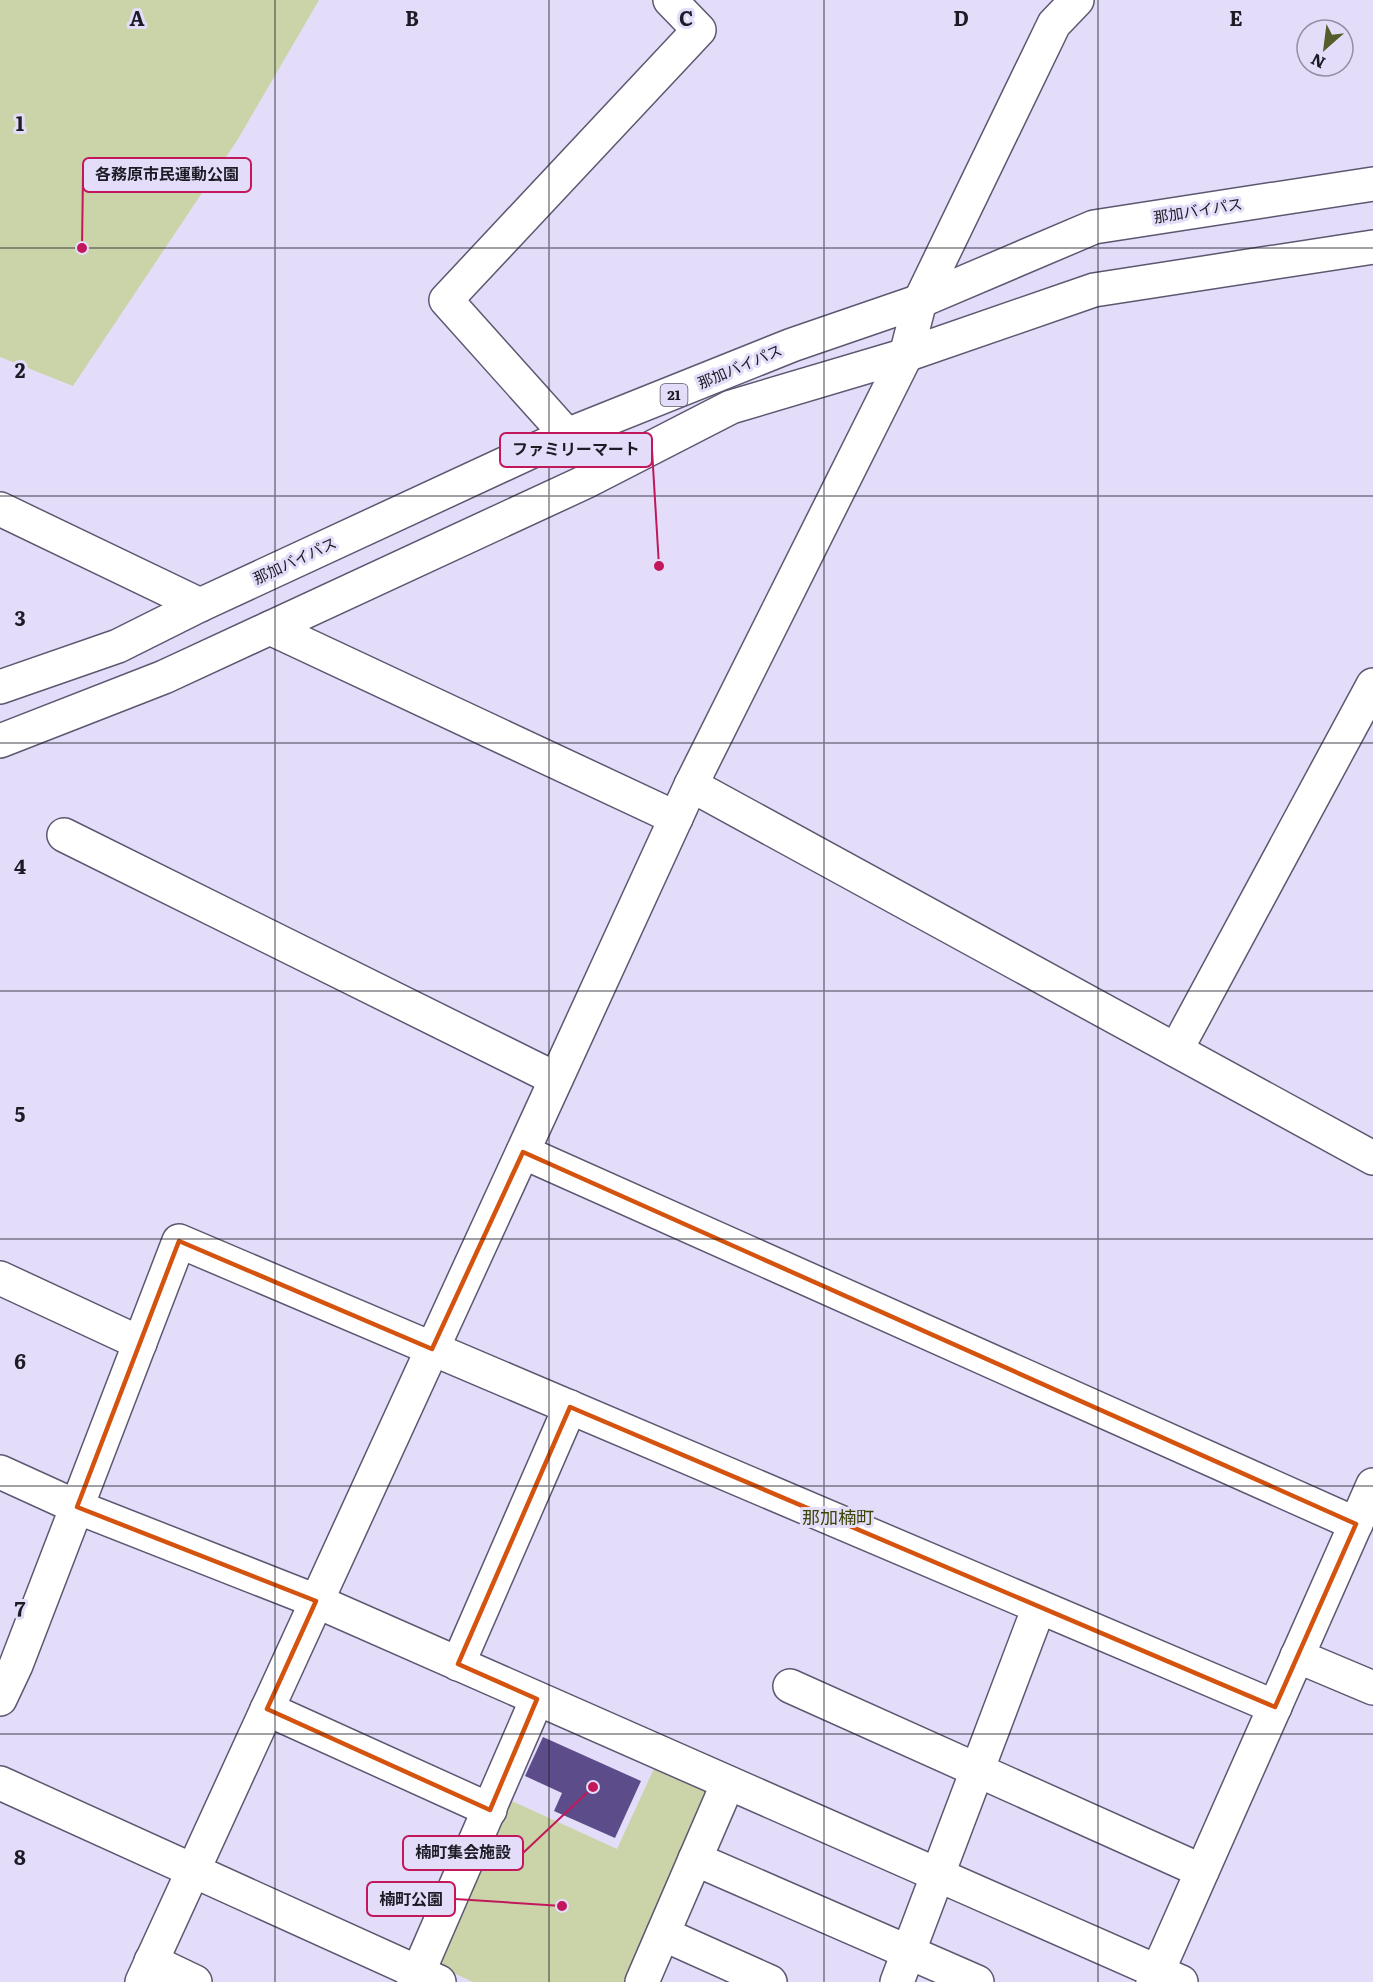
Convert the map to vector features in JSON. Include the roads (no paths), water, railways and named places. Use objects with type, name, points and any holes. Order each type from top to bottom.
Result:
[{"type":"main road","points":[[567,435],[446,300],[699,30],[670,0]]},
{"type":"main road","points":[[195,1982],[146,1972],[691,785],[906,355],[920,302],[1054,24],[1077,0]]},
{"type":"main road","name":"那加バイパス","points":[[0,687],[118,646],[200,605],[567,435],[792,345],[920,302],[1094,227],[1373,184]]},
{"type":"main road","name":"21","points":[[0,741],[165,677],[585,482],[731,407],[906,355],[1094,290],[1373,247]]},
{"type":"main road","points":[[0,509],[200,605]]},
{"type":"main road","points":[[270,628],[676,819]]},
{"type":"main road","points":[[1176,1050],[1373,686]]},
{"type":"main road","points":[[691,785],[1373,1158]]},
{"type":"main road","points":[[64,835],[556,1079]]},
{"type":"main road","points":[[0,1472],[77,1507],[316,1601],[937,1875],[1164,1979],[1202,1871],[1367,1503],[523,1152]]},
{"type":"main road","points":[[0,1699],[8,1662],[77,1507],[179,1241],[1275,1707]]},
{"type":"main road","points":[[0,1278],[140,1343]]},
{"type":"main road","points":[[458,1664],[570,1407]]},
{"type":"main road","points":[[902,1967],[1039,1607]]},
{"type":"main road","points":[[1297,1656],[1373,1688]]},
{"type":"main road","points":[[790,1686],[1202,1871]]},
{"type":"main road","points":[[0,1784],[424,1979],[490,1810],[537,1698]]},
{"type":"main road","points":[[267,1709],[490,1810]]},
{"type":"main road","points":[[642,1982],[728,1782]]},
{"type":"main road","points":[[695,1859],[902,1967],[977,1982]]},
{"type":"main road","points":[[663,1934],[770,1982]]},
{"type":"place","name":"各務原市民運動公園","points":[[82,248]]},
{"type":"place","name":"ファミリーマート","points":[[659,566]]},
{"type":"place","name":"楠町集会施設","points":[[593,1787]]},
{"type":"place","name":"楠町公園","points":[[562,1906]]},
{"type":"district","name":"那加楠町","points":[[838,1518]]}]
